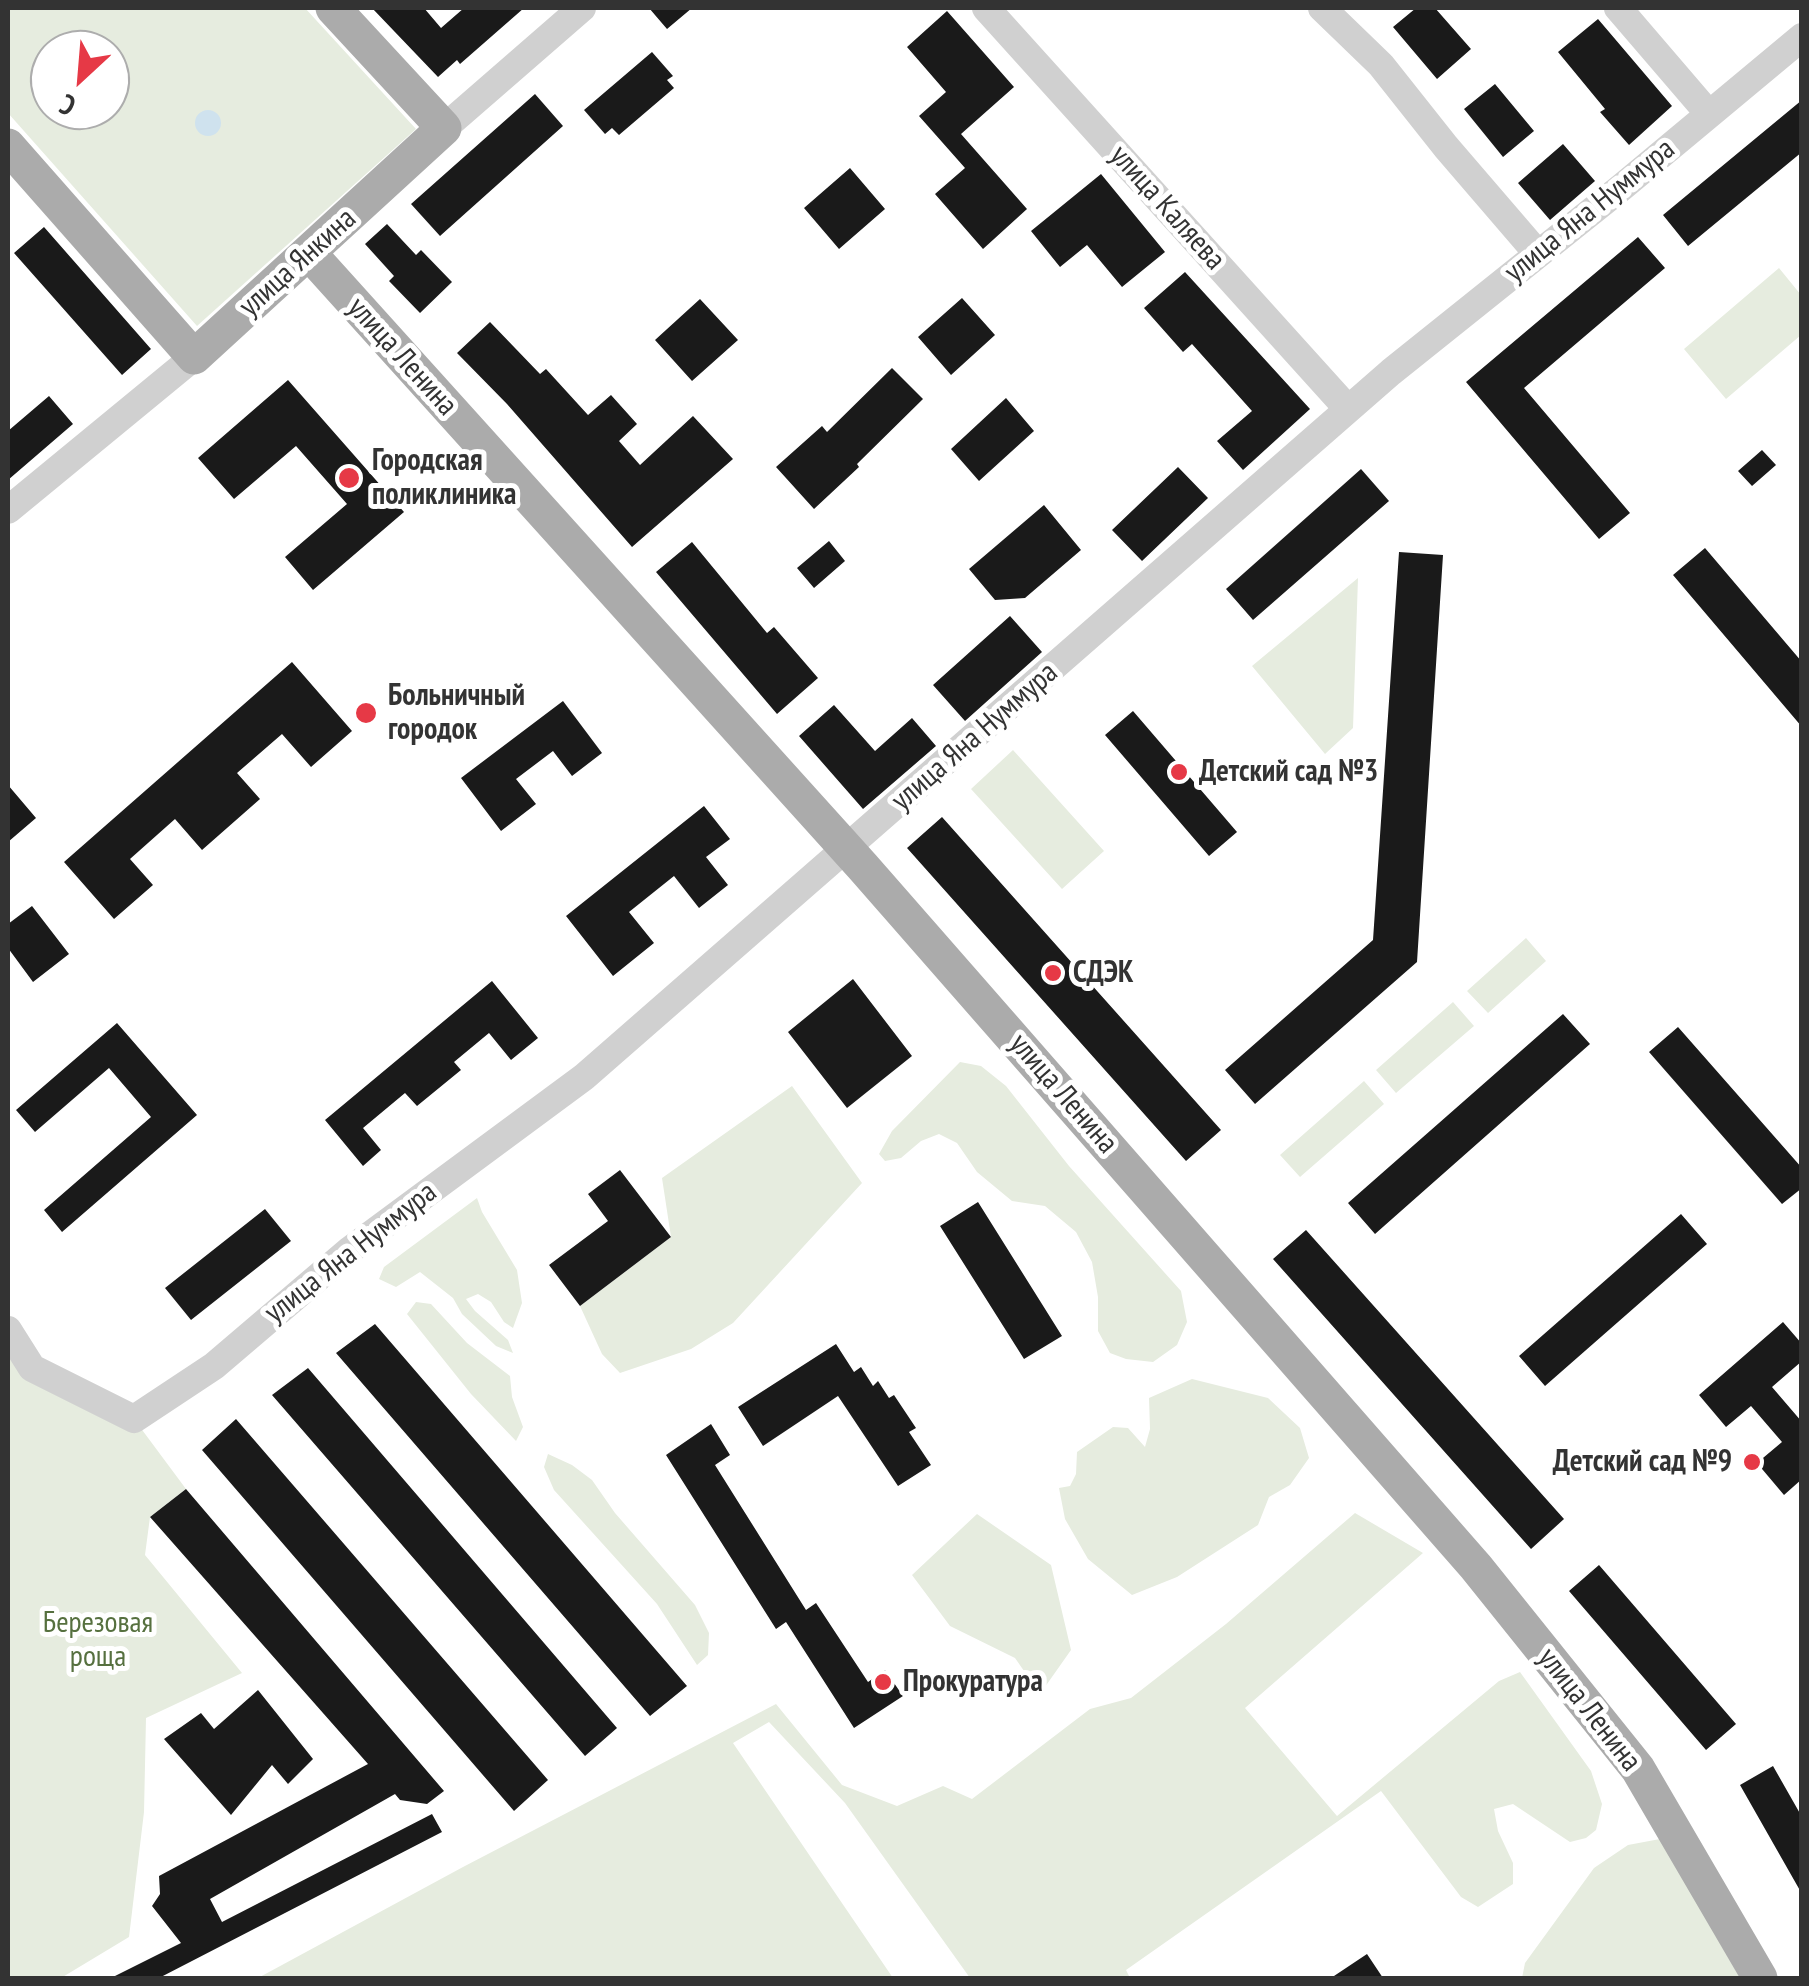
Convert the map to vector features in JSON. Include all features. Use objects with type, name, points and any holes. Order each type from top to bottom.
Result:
[{"type":"main road","points":[[333,8],[444,128]]},
{"type":"main road","name":"улица Янкина","points":[[194,357],[444,128]]},
{"type":"main road","points":[[8,146],[194,357]]},
{"type":"main road","name":"улица Ленина","points":[[309,254],[846,849],[1476,1566],[1638,1769],[1760,1978]]},
{"type":"street","name":"улица Янкина","points":[[444,128],[582,8]]},
{"type":"street","name":"улица Каляева","points":[[986,8],[1348,409]]},
{"type":"street","points":[[1322,8],[1381,64],[1538,254]]},
{"type":"street","points":[[1618,8],[1709,114]]},
{"type":"street","name":"улица Яна Нуммура","points":[[8,1330],[32,1368],[134,1419],[214,1366],[350,1250],[584,1077],[1348,409],[1802,37]]},
{"type":"street","name":"улица Янкина","points":[[8,510],[194,357]]},
{"type":"green space","points":[[8,8],[305,8],[416,129],[197,326],[8,113]]},
{"type":"green space","points":[[1779,268],[1801,295],[1801,335],[1726,399],[1684,349]]},
{"type":"green space","points":[[1358,578],[1353,728],[1325,754],[1252,666]]},
{"type":"green space","points":[[1013,750],[1104,851],[1062,889],[971,789]]},
{"type":"green space","points":[[1526,938],[1546,961],[1488,1013],[1467,991]]},
{"type":"green space","points":[[1453,1002],[1474,1026],[1396,1093],[1376,1070]]},
{"type":"green space","points":[[960,1062],[981,1066],[1006,1086],[1069,1166],[1181,1291],[1187,1322],[1177,1345],[1153,1362],[1110,1353],[1098,1331],[1092,1262],[1076,1232],[1045,1206],[1012,1201],[977,1172],[957,1143],[939,1134],[921,1141],[901,1158],[885,1161],[879,1154],[892,1131]]},
{"type":"green space","points":[[1364,1081],[1384,1104],[1300,1177],[1280,1155]]},
{"type":"green space","points":[[792,1086],[862,1183],[733,1323],[691,1349],[620,1373],[602,1354],[580,1306],[671,1237],[662,1178]]},
{"type":"green space","points":[[477,1198],[517,1270],[522,1303],[513,1328],[491,1302],[478,1294],[466,1299],[508,1340],[513,1353],[496,1346],[462,1314],[453,1298],[420,1272],[396,1287],[379,1279],[384,1267]]},
{"type":"green space","points":[[416,1302],[431,1304],[467,1343],[510,1376],[512,1397],[523,1427],[516,1441],[471,1394],[407,1314]]},
{"type":"green space","name":"Березовая роща","points":[[8,1330],[32,1368],[134,1419],[186,1489],[150,1517],[145,1555],[242,1673],[146,1718],[144,1812],[129,1937],[61,1978],[8,1978]]},
{"type":"green space","points":[[1192,1379],[1268,1398],[1300,1428],[1309,1458],[1290,1485],[1269,1497],[1258,1525],[1177,1577],[1132,1595],[1088,1559],[1065,1519],[1059,1488],[1070,1486],[1076,1474],[1077,1452],[1113,1427],[1128,1428],[1145,1447],[1150,1429],[1149,1398]]},
{"type":"green space","points":[[548,1454],[592,1480],[615,1513],[695,1605],[709,1633],[708,1655],[697,1665],[657,1604],[554,1490],[544,1467]]},
{"type":"green space","points":[[1355,1513],[1423,1553],[1245,1708],[1337,1816],[1499,1681],[1520,1672],[1591,1771],[1602,1804],[1596,1830],[1586,1838],[1570,1842],[1513,1804],[1494,1809],[1498,1831],[1513,1863],[1513,1884],[1478,1907],[1461,1897],[1381,1791],[1126,1970],[1130,1978],[970,1978],[845,1803],[769,1722],[733,1743],[893,1978],[258,1978],[776,1704],[842,1785],[897,1806],[943,1786],[972,1799],[1090,1709],[1131,1698],[1226,1624]]},
{"type":"green space","points":[[977,1514],[1051,1565],[1071,1650],[1040,1694],[1015,1658],[950,1626],[912,1575]]},
{"type":"green space","points":[[1660,1839],[1740,1978],[1522,1978],[1525,1963],[1594,1868],[1628,1845]]},
{"type":"water","points":[[208,110],[217,114],[221,123],[217,132],[208,136],[199,132],[195,123],[199,114]]},
{"type":"building","points":[[372,8],[424,8],[441,28],[464,8],[524,8],[460,64],[457,60],[438,77]]},
{"type":"building","points":[[649,8],[692,8],[667,29]]},
{"type":"building","points":[[1416,8],[1435,8],[1471,49],[1437,79],[1393,27]]},
{"type":"building","points":[[947,11],[1014,87],[961,134],[1027,209],[983,249],[935,194],[965,168],[919,116],[946,92],[907,47]]},
{"type":"building","points":[[1598,19],[1672,106],[1629,145],[1600,112],[1605,109],[1558,52]]},
{"type":"building","points":[[652,52],[673,76],[667,80],[674,88],[619,135],[612,128],[605,134],[584,110]]},
{"type":"building","points":[[1495,84],[1534,131],[1503,157],[1464,109]]},
{"type":"building","points":[[535,94],[563,126],[440,236],[411,204]]},
{"type":"building","points":[[1802,100],[1802,152],[1688,246],[1663,215]]},
{"type":"building","points":[[1563,144],[1595,181],[1550,220],[1518,183]]},
{"type":"building","points":[[850,168],[885,209],[839,249],[804,208]]},
{"type":"building","points":[[1101,174],[1165,252],[1122,287],[1087,245],[1060,267],[1031,231]]},
{"type":"building","points":[[387,224],[416,255],[421,250],[452,282],[420,313],[389,281],[394,276],[365,244]]},
{"type":"building","points":[[44,227],[151,349],[122,375],[14,253]]},
{"type":"building","points":[[1638,237],[1665,268],[1524,388],[1630,513],[1599,539],[1466,382]]},
{"type":"building","points":[[1185,272],[1310,409],[1243,470],[1217,441],[1252,411],[1192,344],[1183,352],[1144,308]]},
{"type":"building","points":[[962,298],[995,335],[951,375],[918,337]]},
{"type":"building","points":[[700,299],[738,340],[692,381],[655,340]]},
{"type":"building","points":[[490,322],[540,374],[546,369],[588,415],[611,395],[637,424],[619,441],[640,465],[693,416],[733,459],[632,547],[457,353]]},
{"type":"building","points":[[892,368],[923,399],[814,509],[776,467],[822,426],[827,432]]},
{"type":"building","name":"Городская поликлиника","points":[[288,380],[404,512],[313,590],[285,557],[347,504],[296,446],[234,499],[198,458]]},
{"type":"building","points":[[49,396],[73,424],[8,480],[8,431]]},
{"type":"building","points":[[1006,398],[1034,431],[979,481],[951,449]]},
{"type":"building","points":[[1762,450],[1776,465],[1752,486],[1738,471]]},
{"type":"building","points":[[1178,467],[1208,498],[1142,561],[1112,530]]},
{"type":"building","points":[[1361,469],[1389,501],[1253,620],[1226,589]]},
{"type":"building","points":[[1044,505],[1081,550],[1025,598],[995,600],[969,569]]},
{"type":"building","points":[[829,541],[845,561],[814,588],[797,568]]},
{"type":"building","points":[[692,542],[767,633],[774,627],[818,678],[777,714],[656,572]]},
{"type":"building","points":[[1705,548],[1802,662],[1802,727],[1673,575]]},
{"type":"building","points":[[1399,552],[1443,555],[1417,962],[1255,1104],[1225,1070],[1373,940]]},
{"type":"building","points":[[1010,616],[1042,652],[965,721],[933,685]]},
{"type":"building","points":[[292,662],[352,731],[311,767],[282,734],[237,773],[260,799],[202,850],[175,819],[130,859],[153,885],[114,919],[64,862]]},
{"type":"building","points":[[563,701],[602,753],[572,776],[553,751],[516,779],[536,804],[501,831],[461,778]]},
{"type":"building","points":[[834,705],[875,751],[912,718],[936,746],[863,809],[799,736]]},
{"type":"building","points":[[1133,711],[1237,832],[1209,856],[1105,735]]},
{"type":"building","points":[[8,785],[36,818],[8,842]]},
{"type":"building","points":[[704,806],[730,839],[706,857],[728,885],[699,908],[674,876],[629,912],[654,943],[613,976],[566,916]]},
{"type":"building","points":[[942,817],[1221,1130],[1186,1161],[907,848]]},
{"type":"building","points":[[32,906],[69,954],[33,982],[8,948],[8,924]]},
{"type":"building","points":[[853,979],[912,1056],[847,1108],[788,1032]]},
{"type":"building","points":[[492,981],[538,1038],[511,1060],[489,1033],[454,1062],[461,1070],[417,1106],[405,1093],[363,1128],[381,1150],[363,1166],[325,1120]]},
{"type":"building","points":[[1563,1014],[1590,1044],[1375,1234],[1348,1203]]},
{"type":"building","points":[[117,1023],[197,1115],[62,1232],[44,1210],[151,1117],[109,1068],[35,1132],[16,1110]]},
{"type":"building","points":[[1678,1027],[1802,1168],[1802,1188],[1782,1204],[1649,1052]]},
{"type":"building","points":[[620,1170],[671,1237],[580,1306],[549,1265],[608,1221],[588,1194]]},
{"type":"building","points":[[978,1202],[1062,1336],[1024,1359],[940,1226]]},
{"type":"building","points":[[265,1209],[291,1241],[191,1320],[165,1288]]},
{"type":"building","points":[[1681,1214],[1707,1244],[1545,1386],[1519,1356]]},
{"type":"building","points":[[1306,1230],[1564,1519],[1531,1549],[1273,1259]]},
{"type":"building","points":[[1783,1322],[1802,1344],[1802,1361],[1772,1387],[1802,1422],[1802,1479],[1784,1495],[1757,1463],[1782,1442],[1751,1406],[1726,1427],[1699,1395]]},
{"type":"building","points":[[375,1324],[687,1686],[650,1716],[336,1353]]},
{"type":"building","points":[[836,1344],[854,1372],[861,1367],[873,1386],[878,1381],[889,1398],[894,1395],[916,1428],[909,1432],[931,1465],[898,1486],[838,1396],[763,1446],[738,1407]]},
{"type":"building","points":[[308,1368],[617,1728],[585,1756],[272,1395]]},
{"type":"building","points":[[236,1419],[548,1780],[514,1811],[202,1450]]},
{"type":"building","points":[[711,1424],[730,1455],[715,1465],[806,1610],[816,1603],[868,1682],[885,1670],[903,1696],[854,1728],[786,1622],[776,1629],[666,1455]]},
{"type":"building","points":[[186,1489],[444,1791],[427,1804],[400,1800],[395,1794],[210,1899],[222,1922],[432,1814],[442,1832],[159,1978],[111,1978],[181,1943],[152,1906],[160,1894],[159,1876],[368,1764],[150,1517]]},
{"type":"building","points":[[1599,1565],[1736,1724],[1706,1750],[1569,1591]]},
{"type":"building","points":[[258,1690],[313,1759],[288,1784],[272,1765],[231,1815],[164,1739],[201,1713],[214,1729]]},
{"type":"building","points":[[1773,1766],[1802,1817],[1802,1894],[1740,1785]]},
{"type":"building","points":[[1367,1954],[1383,1978],[1331,1978]]},
{"type":"place","name":"Городская поликлиника","points":[[349,478]]},
{"type":"place","name":"Больничный городок","points":[[366,713]]},
{"type":"place","name":"Детский сад №3","points":[[1179,772]]},
{"type":"place","name":"СДЭК","points":[[1053,973]]},
{"type":"place","name":"Детский сад №9","points":[[1752,1462]]},
{"type":"place","name":"Прокуратура","points":[[883,1682]]}]
